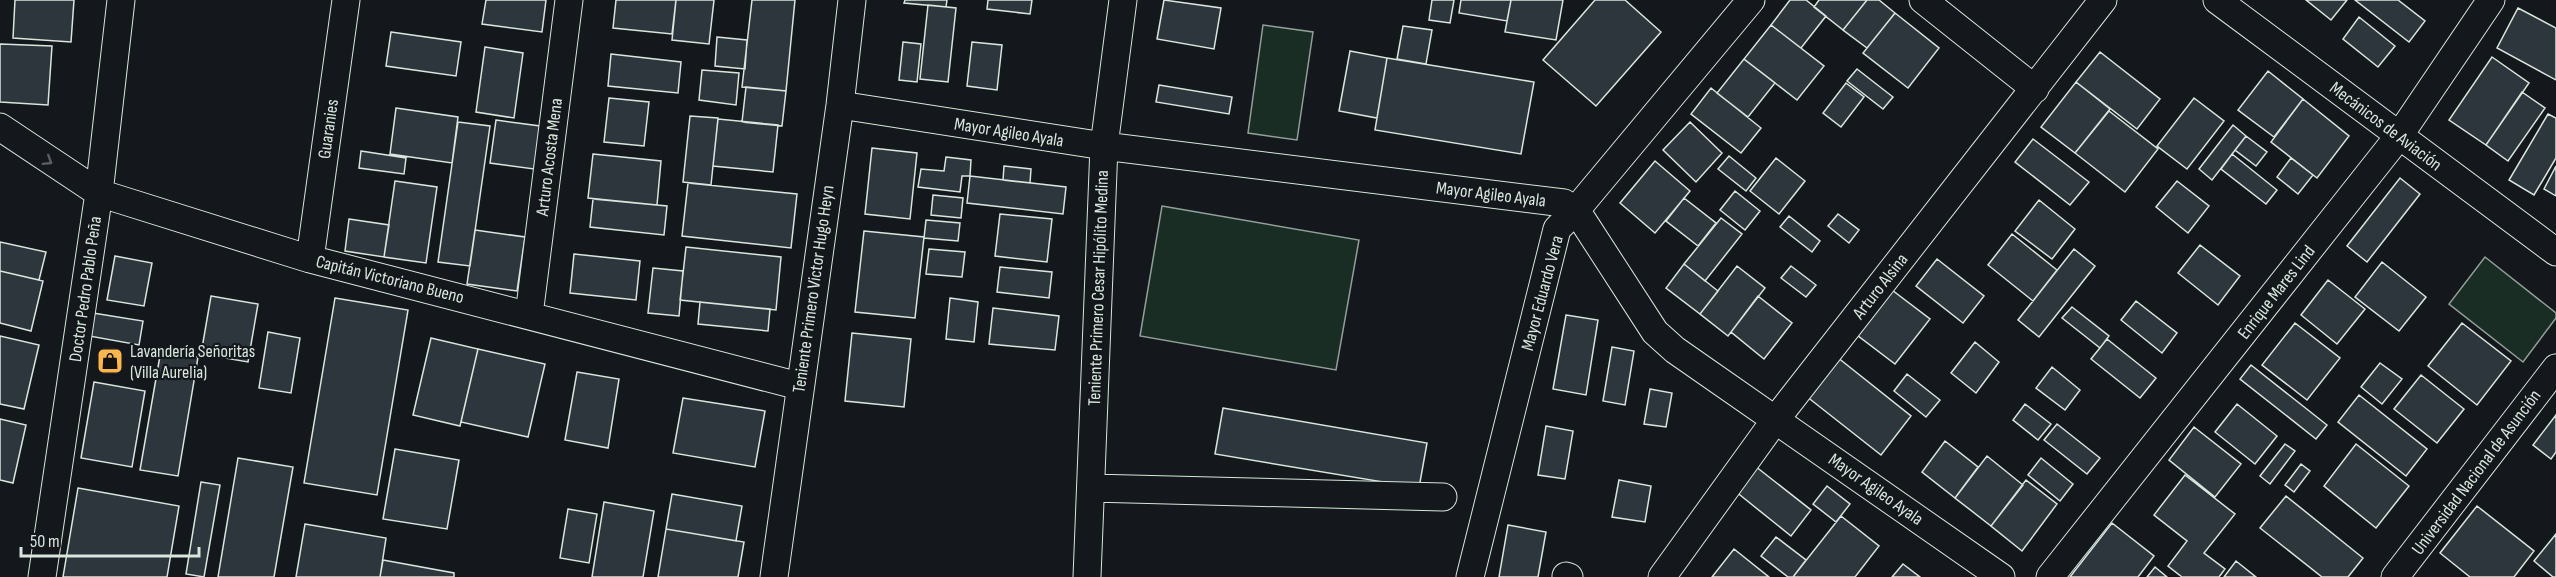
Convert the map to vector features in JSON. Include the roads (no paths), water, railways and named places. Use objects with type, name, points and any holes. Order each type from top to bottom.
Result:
[{"type":"street","name":"Doctor Pedro Pablo Peña","points":[[42,577],[99,193],[121,0]]},
{"type":"street","name":"Guaranies","points":[[310,259],[346,0]]},
{"type":"street","name":"Arturo Acosta Mena","points":[[529,315],[568,0]]},
{"type":"street","name":"Teniente Primero Victor Hugo Heyn","points":[[774,577],[840,105],[852,0]]},
{"type":"street","name":"Teniente Primero Cesar Hipólito Medina","points":[[1087,577],[1104,146],[1124,0]]},
{"type":"street","name":"Mayor Eduardo Vera","points":[[1470,577],[1557,229],[1576,210],[1751,0]]},
{"type":"street","points":[[1923,0],[2035,89]]},
{"type":"street","name":"Arturo Alsina","points":[[1662,577],[1776,418],[2103,0]]},
{"type":"street","name":"Mecánicos de Aviación","points":[[2217,0],[2556,252]]},
{"type":"street","name":"Enrique Mares Lind","points":[[2050,577],[2399,136],[2491,0]]},
{"type":"street","name":"Mayor Agileo Ayala","points":[[840,105],[1104,146],[1564,203],[1576,210],[1655,332],[1675,350],[1776,418],[2001,577]]},
{"type":"street","name":"Capitán Victoriano Bueno","points":[[0,127],[99,193],[310,259],[799,386]]},
{"type":"street","name":"Universidad Nacional de Asunción","points":[[2396,577],[2556,368]]},
{"type":"street","points":[[1091,488],[1443,497]]},
{"type":"place","name":"Lavandería Señoritas (Villa Aurelia)","points":[[110,361]]}]
